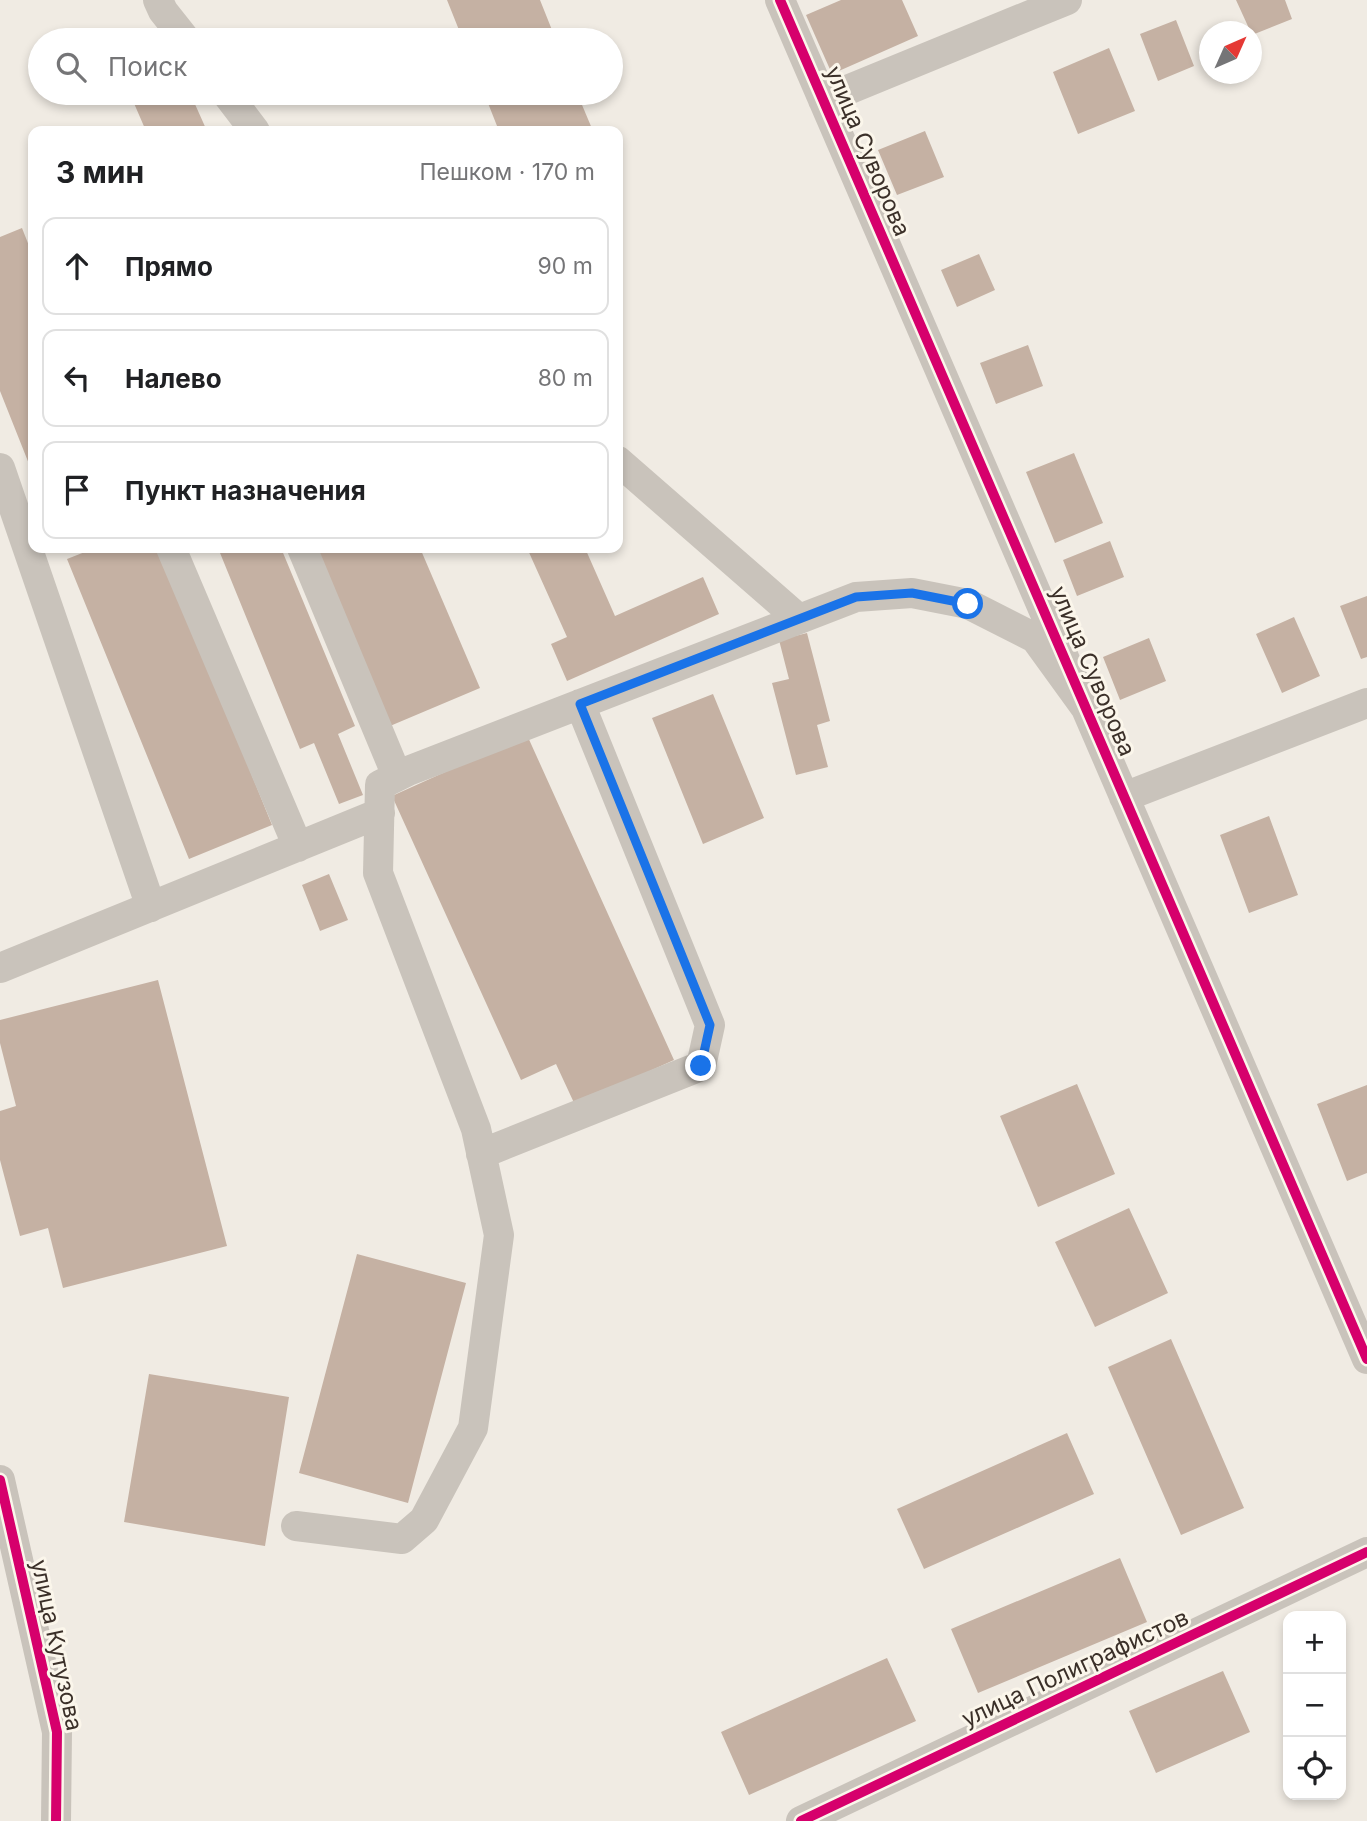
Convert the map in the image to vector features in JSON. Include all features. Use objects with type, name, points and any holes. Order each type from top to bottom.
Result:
[{"type":"street","points":[[158,0],[177,28]]},
{"type":"street","name":"улица Суворова","points":[[780,0],[1367,1359]]},
{"type":"street","points":[[823,100],[1067,0]]},
{"type":"street","points":[[235,105],[251,126]]},
{"type":"street","points":[[623,465],[799,619]]},
{"type":"street","points":[[0,468],[28,538]]},
{"type":"street","points":[[33,553],[151,907]]},
{"type":"street","points":[[173,553],[298,847]]},
{"type":"street","points":[[304,553],[397,776]]},
{"type":"street","points":[[296,1526],[402,1539],[424,1520],[473,1429],[499,1235],[476,1129],[378,873],[380,785],[397,776],[856,597],[912,593],[968,604],[1035,638],[1086,707]]},
{"type":"street","points":[[1124,797],[1367,703]]},
{"type":"street","points":[[481,1154],[701,1066],[710,1025],[580,704]]},
{"type":"street","points":[[0,968],[380,813]]},
{"type":"street","name":"улица Кутузова","points":[[0,1480],[57,1732],[56,1821]]},
{"type":"street","name":"улица Полиграфистов","points":[[801,1821],[1367,1552]]},
{"type":"building","points":[[447,0],[540,0],[551,28],[458,28]]},
{"type":"building","points":[[841,0],[902,0],[918,36],[832,74],[806,15]]},
{"type":"building","points":[[1236,0],[1285,0],[1292,19],[1262,31],[1262,21],[1246,21]]},
{"type":"building","points":[[1176,20],[1194,66],[1158,81],[1140,34]]},
{"type":"building","points":[[1109,48],[1135,111],[1078,134],[1053,72]]},
{"type":"building","points":[[135,105],[195,105],[205,126],[144,126]]},
{"type":"building","points":[[489,105],[582,105],[591,126],[497,126]]},
{"type":"building","points":[[925,131],[944,177],[897,195],[878,150]]},
{"type":"building","points":[[22,228],[28,243],[28,461],[0,391],[0,237]]},
{"type":"building","points":[[979,254],[995,290],[957,307],[941,270]]},
{"type":"building","points":[[1028,345],[1043,386],[996,404],[980,363]]},
{"type":"building","points":[[1074,453],[1103,523],[1055,543],[1026,472]]},
{"type":"building","points":[[1110,541],[1124,577],[1077,596],[1063,560]]},
{"type":"building","points":[[82,553],[162,553],[272,825],[189,859],[67,559]]},
{"type":"building","points":[[220,553],[283,553],[355,726],[338,734],[363,795],[339,804],[314,743],[300,749]]},
{"type":"building","points":[[316,553],[422,553],[480,688],[390,726]]},
{"type":"building","points":[[529,553],[587,553],[615,616],[703,577],[719,614],[567,681],[551,644],[567,637]]},
{"type":"building","points":[[1367,596],[1367,657],[1361,659],[1340,606]]},
{"type":"building","points":[[1294,617],[1320,676],[1282,693],[1256,634]]},
{"type":"building","points":[[807,633],[830,721],[817,725],[828,767],[796,775],[772,683],[789,679],[779,640]]},
{"type":"building","points":[[1149,638],[1166,681],[1120,700],[1103,657]]},
{"type":"building","points":[[713,694],[764,818],[703,844],[652,718]]},
{"type":"building","points":[[527,735],[674,1060],[575,1105],[556,1064],[521,1080],[392,796]]},
{"type":"building","points":[[1269,816],[1298,895],[1249,913],[1220,835]]},
{"type":"building","points":[[329,874],[348,920],[320,931],[302,885]]},
{"type":"building","points":[[158,980],[227,1246],[63,1288],[48,1228],[20,1236],[0,1160],[0,1111],[16,1106],[0,1043],[0,1020]]},
{"type":"building","points":[[1077,1084],[1115,1174],[1038,1207],[1000,1116]]},
{"type":"building","points":[[1367,1085],[1367,1173],[1347,1181],[1317,1104]]},
{"type":"building","points":[[1129,1208],[1168,1293],[1095,1327],[1055,1242]]},
{"type":"building","points":[[357,1254],[466,1283],[408,1503],[299,1473]]},
{"type":"building","points":[[1171,1339],[1244,1508],[1181,1535],[1108,1367]]},
{"type":"building","points":[[149,1374],[289,1397],[265,1546],[124,1522]]},
{"type":"building","points":[[1067,1433],[1094,1494],[924,1569],[897,1509]]},
{"type":"building","points":[[1120,1558],[1147,1622],[978,1693],[951,1629]]},
{"type":"building","points":[[887,1658],[916,1721],[749,1795],[721,1732]]},
{"type":"building","points":[[1223,1671],[1250,1732],[1156,1773],[1129,1711]]},
{"type":"cycle path","points":[[780,0],[1367,1359]]},
{"type":"cycle path","points":[[0,1480],[57,1732],[56,1821]]},
{"type":"cycle path","points":[[801,1821],[1367,1552]]},
{"type":"route","points":[[701,1066],[710,1025],[580,704],[856,597],[912,593],[968,604]]}]
